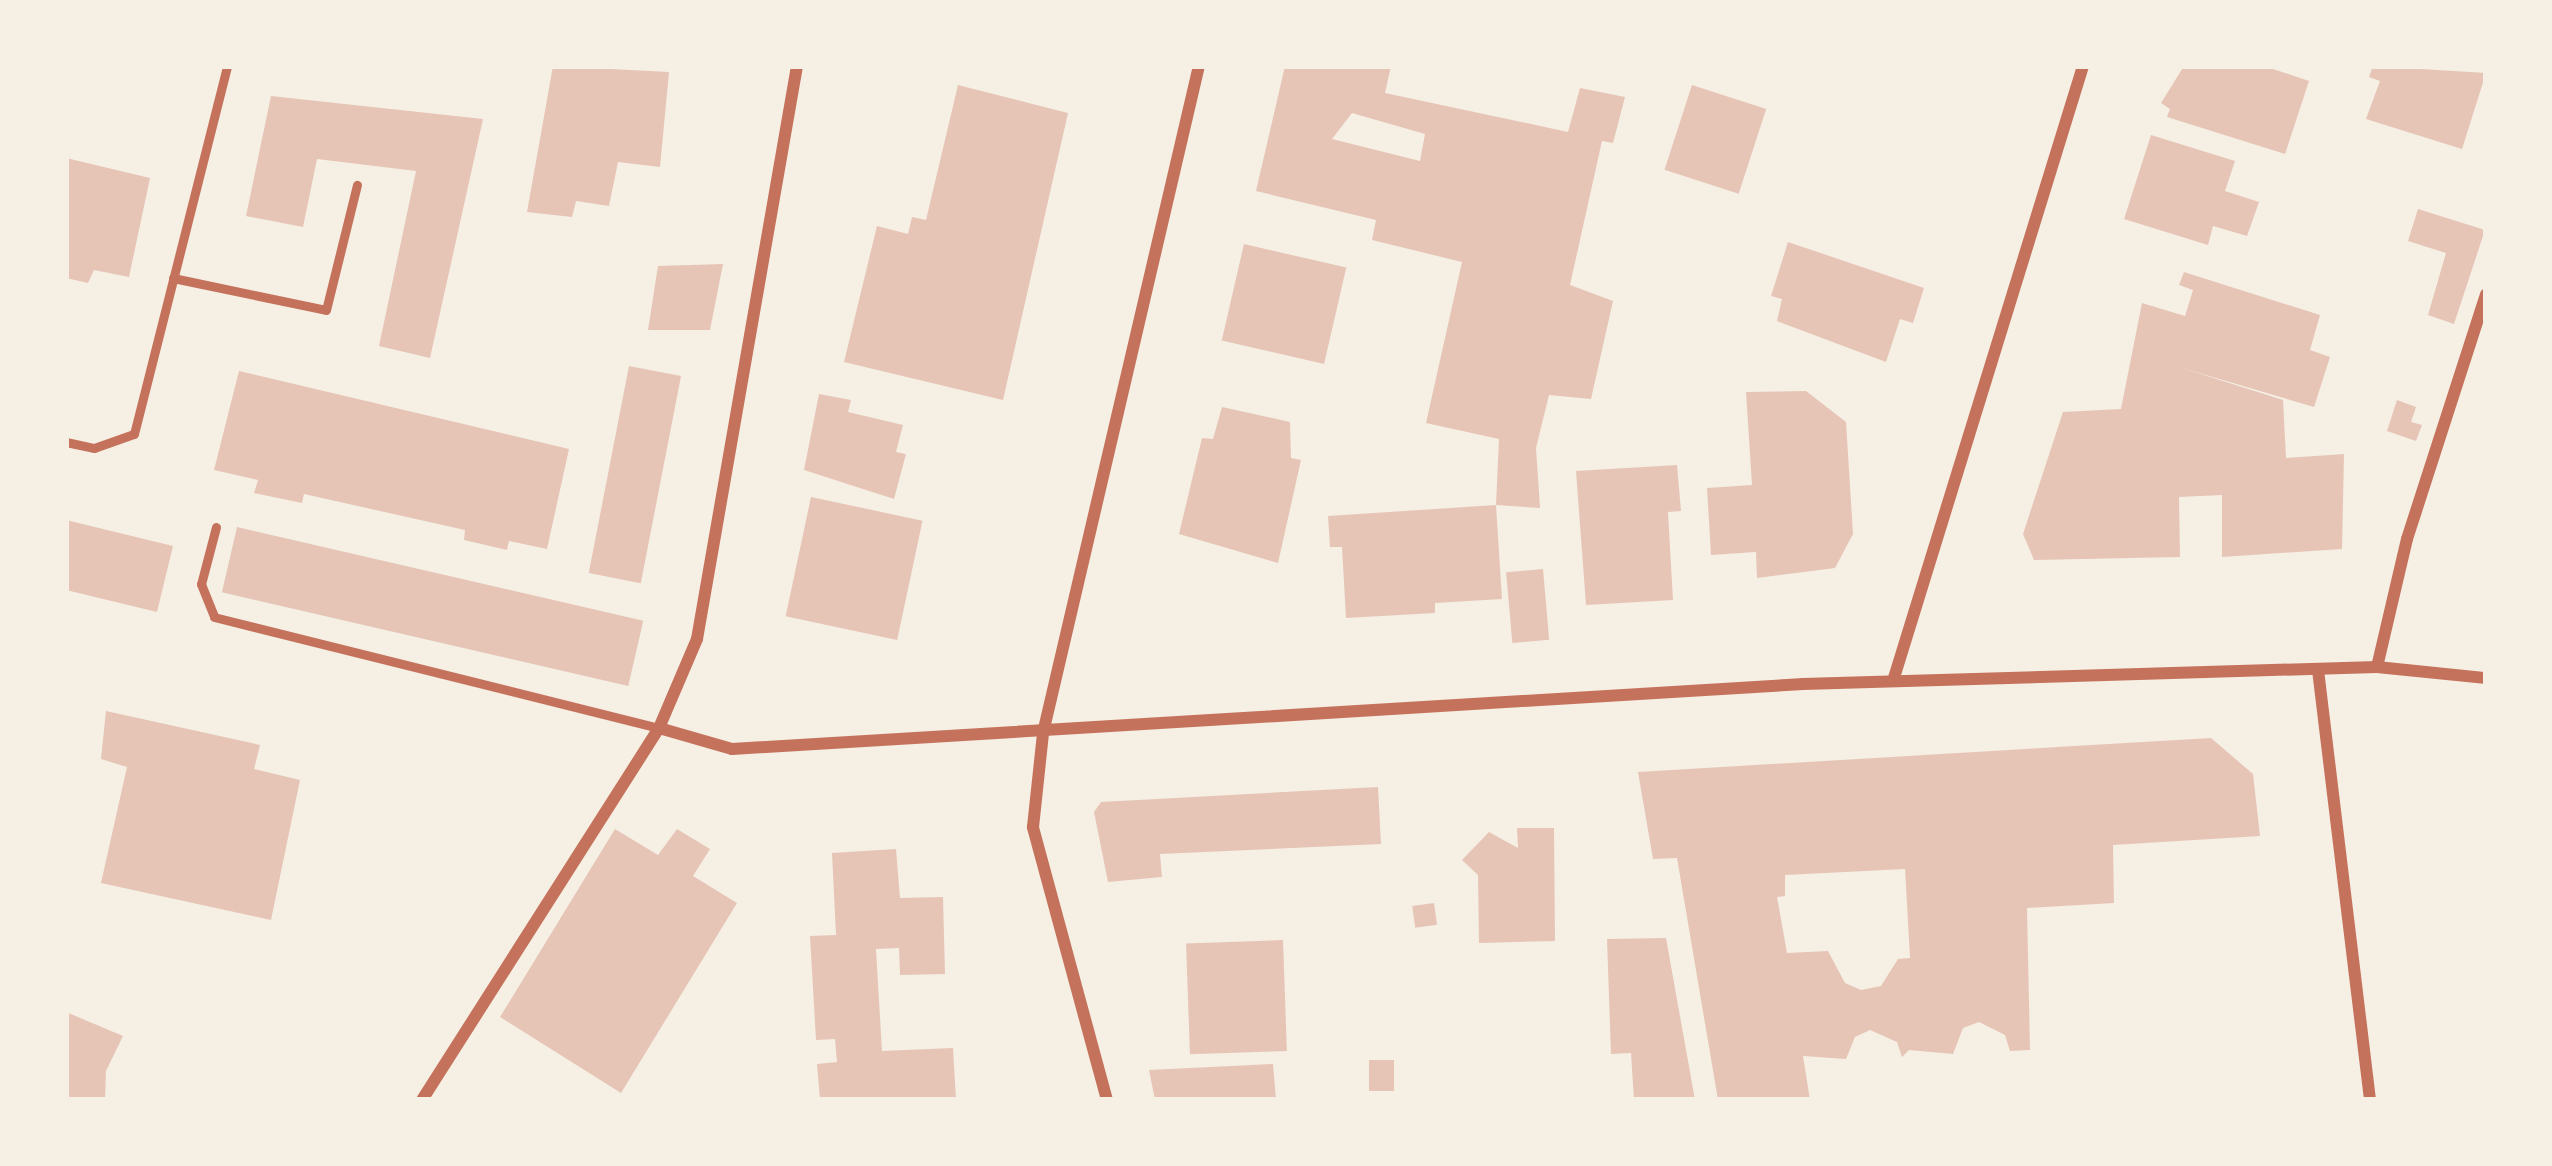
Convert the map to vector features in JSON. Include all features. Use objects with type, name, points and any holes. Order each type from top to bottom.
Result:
[{"type":"street","points":[[422,1100],[659,728],[698,639],[797,66]]},
{"type":"street","points":[[1107,1100],[1033,827],[1042,733],[1198,66]]},
{"type":"street","points":[[1893,681],[2083,66]]},
{"type":"street","points":[[2377,667],[2407,539],[2486,294]]},
{"type":"street","points":[[659,728],[731,749],[1893,681],[2377,667],[2486,678]]},
{"type":"street","points":[[2318,670],[2369,1100]]},
{"type":"lane","points":[[66,442],[94,448],[134,434],[226,66]]},
{"type":"lane","points":[[173,278],[326,310],[357,185]]},
{"type":"lane","points":[[216,526],[201,584],[214,616],[659,728]]},
{"type":"building","points":[[553,66],[669,72],[660,167],[618,162],[609,206],[576,201],[572,217],[527,212]]},
{"type":"building","points":[[1285,66],[1391,66],[1385,93],[1568,132],[1580,88],[1625,97],[1613,143],[1602,141],[1570,285],[1613,301],[1591,399],[1549,395],[1536,448],[1540,508],[1496,505],[1499,439],[1426,423],[1462,262],[1372,240],[1376,220],[1256,191]],"holes":[[[1352,113],[1425,134],[1420,161],[1332,139]]]},
{"type":"building","points":[[2184,66],[2264,66],[2309,81],[2285,154],[2167,117],[2170,109],[2161,103]]},
{"type":"building","points":[[2373,66],[2486,73],[2462,149],[2366,119],[2380,81],[2369,77]]},
{"type":"building","points":[[958,85],[1068,113],[1003,400],[844,362],[877,226],[908,234],[912,217],[926,220]]},
{"type":"building","points":[[1692,85],[1766,109],[1739,194],[1664,170]]},
{"type":"building","points":[[271,96],[483,119],[430,358],[379,346],[416,171],[317,159],[303,227],[246,216]]},
{"type":"building","points":[[2151,135],[2235,161],[2225,191],[2259,202],[2247,236],[2213,226],[2208,245],[2124,219]]},
{"type":"building","points":[[66,158],[150,178],[129,277],[94,270],[88,283],[66,278]]},
{"type":"building","points":[[2418,209],[2485,230],[2454,324],[2428,315],[2446,253],[2408,241]]},
{"type":"building","points":[[1788,242],[1924,288],[1913,323],[1900,319],[1886,362],[1777,321],[1782,299],[1771,296]]},
{"type":"building","points":[[1244,244],[1346,268],[1324,364],[1222,340]]},
{"type":"building","points":[[723,264],[710,330],[648,330],[658,266]]},
{"type":"building","points":[[2184,272],[2320,315],[2310,350],[2330,357],[2314,407],[2182,368],[2283,400],[2286,458],[2344,454],[2342,549],[2222,557],[2222,495],[2179,497],[2180,557],[2034,560],[2023,534],[2063,412],[2121,409],[2142,303],[2185,316],[2193,290],[2179,285]]},
{"type":"building","points":[[629,366],[681,376],[641,583],[589,573]]},
{"type":"building","points":[[239,371],[569,449],[547,549],[509,541],[507,550],[464,540],[465,530],[304,494],[302,503],[254,493],[258,480],[214,470]]},
{"type":"building","points":[[1806,391],[1846,422],[1853,534],[1835,568],[1757,578],[1756,552],[1711,555],[1707,488],[1752,485],[1746,392]]},
{"type":"building","points":[[819,394],[851,400],[848,412],[903,425],[896,452],[906,454],[894,499],[804,470]]},
{"type":"building","points":[[2397,400],[2416,407],[2411,422],[2422,425],[2416,441],[2387,431]]},
{"type":"building","points":[[1222,407],[1290,422],[1291,458],[1301,460],[1278,563],[1179,534],[1202,438],[1213,439]]},
{"type":"building","points":[[1677,465],[1681,511],[1668,512],[1673,600],[1586,605],[1576,471]]},
{"type":"building","points":[[811,497],[923,521],[897,640],[786,616]]},
{"type":"building","points":[[1496,505],[1502,599],[1435,603],[1435,613],[1346,618],[1342,547],[1330,547],[1328,516]]},
{"type":"building","points":[[66,520],[173,546],[157,612],[66,590]]},
{"type":"building","points":[[237,527],[643,621],[628,686],[222,592]]},
{"type":"building","points":[[1543,569],[1549,640],[1512,643],[1506,572]]},
{"type":"building","points":[[106,711],[260,745],[254,769],[300,780],[271,920],[101,883],[127,767],[101,759]]},
{"type":"building","points":[[2211,738],[2253,774],[2260,836],[2113,845],[2114,903],[2027,908],[2030,1050],[2010,1051],[2005,1035],[1979,1022],[1963,1028],[1953,1054],[1909,1050],[1902,1057],[1897,1042],[1870,1030],[1855,1037],[1846,1059],[1803,1056],[1810,1100],[1718,1100],[1677,858],[1653,859],[1638,772]],"holes":[[[1905,869],[1910,958],[1898,959],[1881,986],[1861,990],[1845,983],[1828,951],[1787,953],[1777,897],[1785,896],[1785,875]]]},
{"type":"building","points":[[1378,787],[1381,844],[1160,854],[1162,877],[1108,882],[1094,812],[1101,802]]},
{"type":"building","points":[[1517,828],[1554,828],[1555,941],[1479,943],[1478,875],[1462,860],[1489,832],[1518,848]]},
{"type":"building","points":[[615,829],[658,855],[677,829],[710,849],[693,876],[737,903],[621,1093],[500,1017]]},
{"type":"building","points":[[896,849],[900,898],[943,897],[945,974],[900,975],[899,948],[876,949],[882,1051],[953,1048],[956,1100],[820,1100],[817,1064],[837,1062],[835,1039],[816,1040],[810,936],[836,935],[832,853]]},
{"type":"building","points":[[1434,903],[1437,925],[1415,928],[1412,906]]},
{"type":"building","points":[[1666,938],[1695,1100],[1634,1100],[1631,1053],[1611,1054],[1607,939]]},
{"type":"building","points":[[1283,940],[1287,1051],[1190,1054],[1186,943]]},
{"type":"building","points":[[66,1012],[123,1036],[106,1071],[105,1100],[66,1100]]},
{"type":"building","points":[[1369,1060],[1394,1060],[1394,1091],[1369,1091]]},
{"type":"building","points":[[1273,1064],[1276,1100],[1155,1100],[1149,1070]]}]
